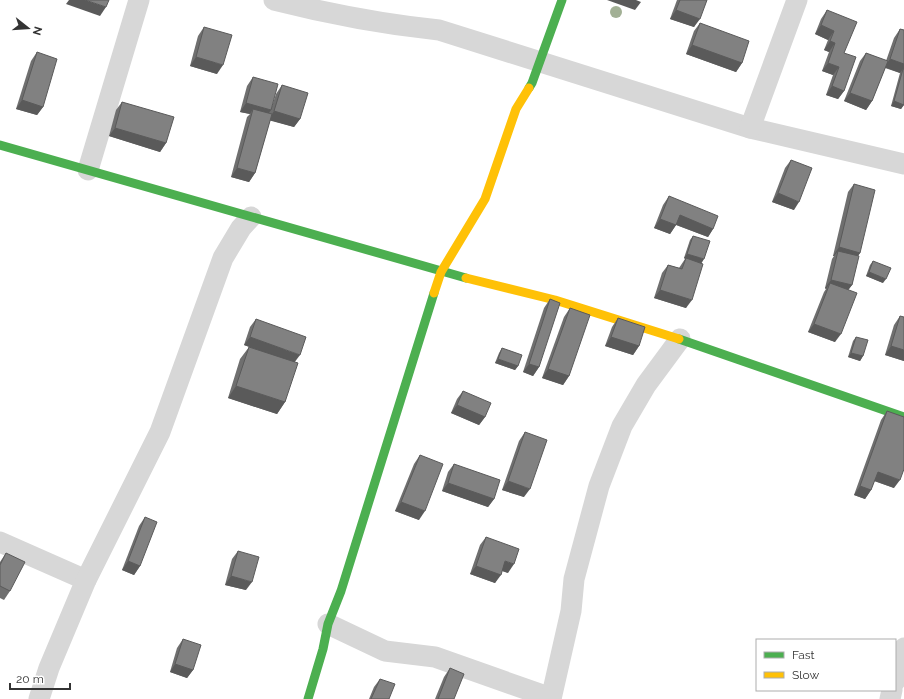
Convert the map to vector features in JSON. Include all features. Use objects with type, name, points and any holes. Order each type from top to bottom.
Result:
[{"type":"street","points":[[88,170],[140,0]]},
{"type":"street","points":[[274,0],[323,13],[395,25],[439,30],[750,128],[904,164]]},
{"type":"street","points":[[308,699],[323,650],[328,624],[341,591],[441,272],[485,199],[516,109],[532,83],[562,0]]},
{"type":"street","points":[[750,128],[797,0]]},
{"type":"street","points":[[0,145],[441,272],[555,300],[680,339],[904,417]]},
{"type":"street","points":[[39,699],[49,668],[86,580],[160,432],[223,258],[241,228],[251,217]]},
{"type":"street","points":[[328,624],[385,651],[435,657],[551,699],[571,611],[574,579],[600,486],[622,426],[646,385],[680,339]]},
{"type":"street","points":[[0,542],[86,580]]},
{"type":"street","points":[[896,676],[904,648]]},
{"type":"building","points":[[85,0],[109,0],[106,7]]},
{"type":"building","points":[[680,0],[707,0],[700,19],[676,10]]},
{"type":"building","points":[[827,10],[857,22],[844,53],[856,57],[844,91],[832,86],[839,67],[828,63],[835,43],[830,41],[834,31],[821,25]]},
{"type":"building","points":[[700,23],[749,41],[742,63],[692,45]]},
{"type":"building","points":[[204,27],[232,35],[223,65],[196,57]]},
{"type":"building","points":[[900,29],[904,30],[904,64],[890,59]]},
{"type":"building","points":[[37,52],[57,59],[43,107],[22,100]]},
{"type":"building","points":[[866,53],[888,61],[872,101],[850,93]]},
{"type":"building","points":[[904,69],[904,105],[894,101]]},
{"type":"building","points":[[253,77],[278,84],[271,110],[246,103]]},
{"type":"building","points":[[282,85],[308,93],[300,119],[274,111]]},
{"type":"building","points":[[122,102],[174,117],[166,143],[115,128]]},
{"type":"building","points":[[253,109],[272,114],[255,173],[237,168]]},
{"type":"building","points":[[791,160],[812,168],[799,202],[778,193]]},
{"type":"building","points":[[854,184],[875,190],[860,253],[839,247]]},
{"type":"building","points":[[669,196],[718,216],[713,229],[680,215],[676,225],[660,219]]},
{"type":"building","points":[[693,236],[710,241],[704,259],[687,254]]},
{"type":"building","points":[[838,251],[859,256],[852,285],[831,280]]},
{"type":"building","points":[[686,258],[703,264],[692,300],[660,290],[668,265],[682,269]]},
{"type":"building","points":[[873,261],[891,268],[886,279],[869,272]]},
{"type":"building","points":[[830,283],[857,293],[841,334],[814,324]]},
{"type":"building","points":[[550,299],[560,303],[539,367],[529,364]]},
{"type":"building","points":[[570,308],[590,315],[569,376],[548,369]]},
{"type":"building","points":[[900,316],[904,317],[904,350],[891,346]]},
{"type":"building","points":[[618,318],[645,327],[639,346],[611,337]]},
{"type":"building","points":[[256,319],[306,337],[300,355],[250,337]]},
{"type":"building","points":[[856,337],[868,340],[863,356],[851,353]]},
{"type":"building","points":[[249,347],[298,363],[285,402],[236,386]]},
{"type":"building","points":[[502,348],[522,355],[518,366],[498,359]]},
{"type":"building","points":[[463,391],[491,403],[485,417],[457,405]]},
{"type":"building","points":[[887,411],[904,417],[904,469],[900,480],[878,472],[871,490],[860,486]]},
{"type":"building","points":[[525,432],[547,440],[530,489],[508,481]]},
{"type":"building","points":[[420,455],[443,464],[425,511],[401,502]]},
{"type":"building","points":[[454,464],[500,480],[494,499],[448,483]]},
{"type":"building","points":[[145,517],[157,522],[140,566],[128,561]]},
{"type":"building","points":[[486,537],[519,549],[514,564],[505,561],[501,575],[476,566]]},
{"type":"building","points":[[238,551],[259,557],[252,582],[231,576]]},
{"type":"building","points":[[6,553],[25,562],[10,591],[0,586],[0,565]]},
{"type":"building","points":[[183,639],[201,645],[193,670],[175,664]]},
{"type":"building","points":[[450,668],[464,674],[454,699],[438,699]]},
{"type":"building","points":[[380,679],[395,684],[389,699],[371,699]]},
{"type":"traffic: fast","points":[[529,88],[562,0]]},
{"type":"traffic: fast","points":[[0,145],[466,278]]},
{"type":"traffic: fast","points":[[308,699],[323,649],[328,624],[341,591],[434,293]]},
{"type":"traffic: fast","points":[[679,339],[904,417]]},
{"type":"traffic: slow","points":[[434,293],[441,272],[485,199],[516,109],[529,88]]},
{"type":"traffic: slow","points":[[466,278],[555,300],[679,339]]}]
